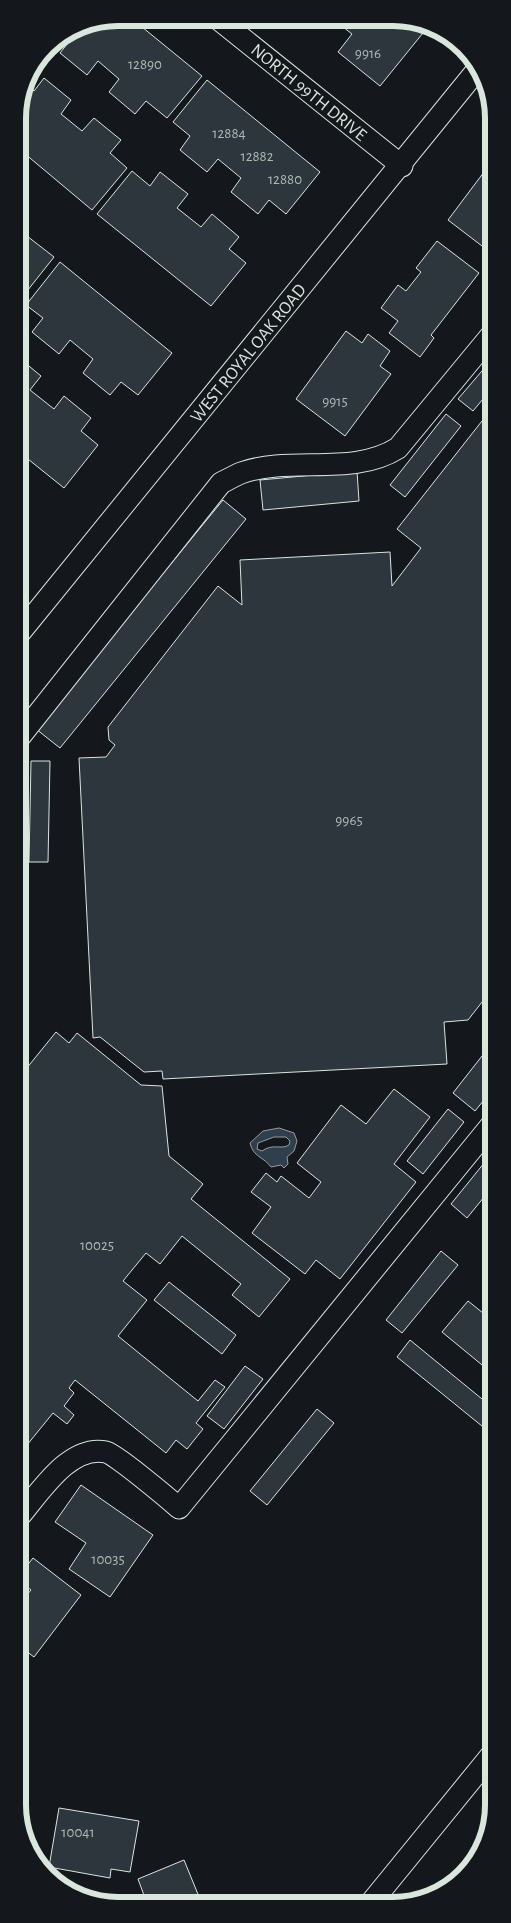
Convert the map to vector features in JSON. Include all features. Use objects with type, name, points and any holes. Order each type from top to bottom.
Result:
[{"type":"street","name":"NORTH 99TH DRIVE","points":[[227,26],[402,166]]},
{"type":"street","name":"WEST ROYAL OAK ROAD","points":[[26,625],[402,166],[473,75]]},
{"type":"street","points":[[26,729],[221,484],[242,473],[272,468],[358,463],[383,458],[398,448],[485,343]]},
{"type":"street","points":[[26,1509],[62,1467],[86,1452],[107,1452],[179,1508],[485,1133]]},
{"type":"street","points":[[376,1897],[485,1762]]},
{"type":"water","points":[[279,1128],[294,1133],[297,1141],[294,1151],[287,1157],[288,1164],[284,1168],[281,1165],[271,1167],[251,1148],[250,1143],[263,1131]],"holes":[[[274,1137],[286,1137],[290,1141],[289,1145],[270,1147],[262,1151],[257,1149],[258,1143]]]},
{"type":"building","points":[[141,26],[202,76],[167,118],[146,101],[135,114],[109,92],[119,79],[98,61],[87,75],[60,53],[70,40],[88,31],[106,27]]},
{"type":"building","points":[[342,26],[393,26],[424,32],[380,86],[338,52],[352,34]]},
{"type":"building","points":[[44,78],[71,100],[61,114],[82,131],[94,118],[121,140],[110,153],[127,168],[92,210],[26,155],[26,112],[31,89],[34,91]]},
{"type":"building","points":[[207,80],[320,172],[286,214],[269,200],[258,214],[231,192],[241,178],[218,159],[207,172],[180,150],[190,136],[173,122]]},
{"type":"building","points":[[132,171],[150,186],[160,172],[188,194],[177,208],[201,227],[212,214],[239,237],[229,249],[246,263],[211,306],[97,214]]},
{"type":"building","points":[[485,171],[485,242],[482,246],[448,220]]},
{"type":"building","points":[[26,235],[54,257],[26,292]]},
{"type":"building","points":[[437,241],[479,273],[431,335],[434,338],[420,357],[389,333],[398,321],[381,308],[398,285],[406,291],[421,272],[416,268]]},
{"type":"building","points":[[60,262],[172,353],[138,395],[121,382],[110,395],[83,373],[93,359],[70,340],[59,354],[32,332],[43,318],[26,305]]},
{"type":"building","points":[[346,331],[362,343],[368,334],[390,351],[380,366],[391,374],[345,436],[296,399]]},
{"type":"building","points":[[26,364],[41,376],[30,390],[54,409],[64,396],[91,418],[81,431],[98,445],[64,488],[26,457]]},
{"type":"building","points":[[485,367],[485,397],[473,411],[458,399]]},
{"type":"building","points":[[446,414],[461,426],[405,497],[390,485]]},
{"type":"building","points":[[485,417],[485,998],[468,1020],[444,1022],[447,1064],[163,1079],[162,1071],[144,1072],[100,1037],[93,1038],[79,758],[106,757],[115,745],[109,740],[108,727],[218,586],[242,605],[240,560],[390,552],[392,586],[421,548],[397,529]]},
{"type":"building","points":[[357,471],[359,501],[263,510],[260,480]]},
{"type":"building","points":[[223,500],[246,519],[60,748],[36,729]]},
{"type":"building","points":[[31,761],[50,761],[48,862],[29,862]]},
{"type":"building","points":[[56,1032],[69,1043],[77,1033],[141,1085],[162,1086],[169,1156],[203,1184],[191,1199],[290,1279],[259,1317],[232,1295],[241,1284],[182,1236],[160,1264],[146,1253],[123,1281],[147,1300],[118,1336],[198,1401],[215,1380],[225,1387],[196,1423],[203,1429],[187,1449],[176,1440],[166,1453],[75,1380],[69,1388],[74,1393],[64,1406],[74,1415],[67,1424],[53,1413],[26,1446],[26,1069]]},
{"type":"building","points":[[485,1052],[485,1099],[475,1111],[453,1093]]},
{"type":"building","points":[[394,1089],[430,1117],[394,1164],[416,1182],[340,1279],[316,1260],[305,1274],[252,1233],[271,1207],[251,1192],[266,1173],[277,1182],[281,1176],[309,1198],[321,1182],[297,1163],[341,1105],[366,1124]]},
{"type":"building","points":[[448,1109],[464,1122],[423,1174],[407,1161]]},
{"type":"building","points":[[485,1162],[485,1196],[467,1218],[451,1204]]},
{"type":"building","points":[[441,1251],[458,1265],[402,1333],[386,1320]]},
{"type":"building","points":[[169,1282],[236,1335],[222,1354],[154,1300]]},
{"type":"building","points":[[468,1301],[485,1315],[485,1367],[442,1332]]},
{"type":"building","points":[[410,1340],[485,1401],[485,1428],[397,1357]]},
{"type":"building","points":[[245,1366],[263,1379],[224,1429],[207,1416]]},
{"type":"building","points":[[317,1409],[334,1423],[267,1505],[250,1491]]},
{"type":"building","points":[[81,1485],[153,1535],[110,1597],[69,1569],[86,1543],[55,1522]]},
{"type":"building","points":[[33,1558],[81,1595],[34,1657],[26,1651],[26,1596],[31,1590],[26,1586],[26,1567]]},
{"type":"building","points":[[59,1808],[139,1821],[130,1872],[111,1869],[110,1878],[49,1866]]},
{"type":"building","points":[[184,1860],[199,1897],[145,1897],[138,1879]]},
{"type":"wall","points":[[457,1871],[467,1859]]}]
